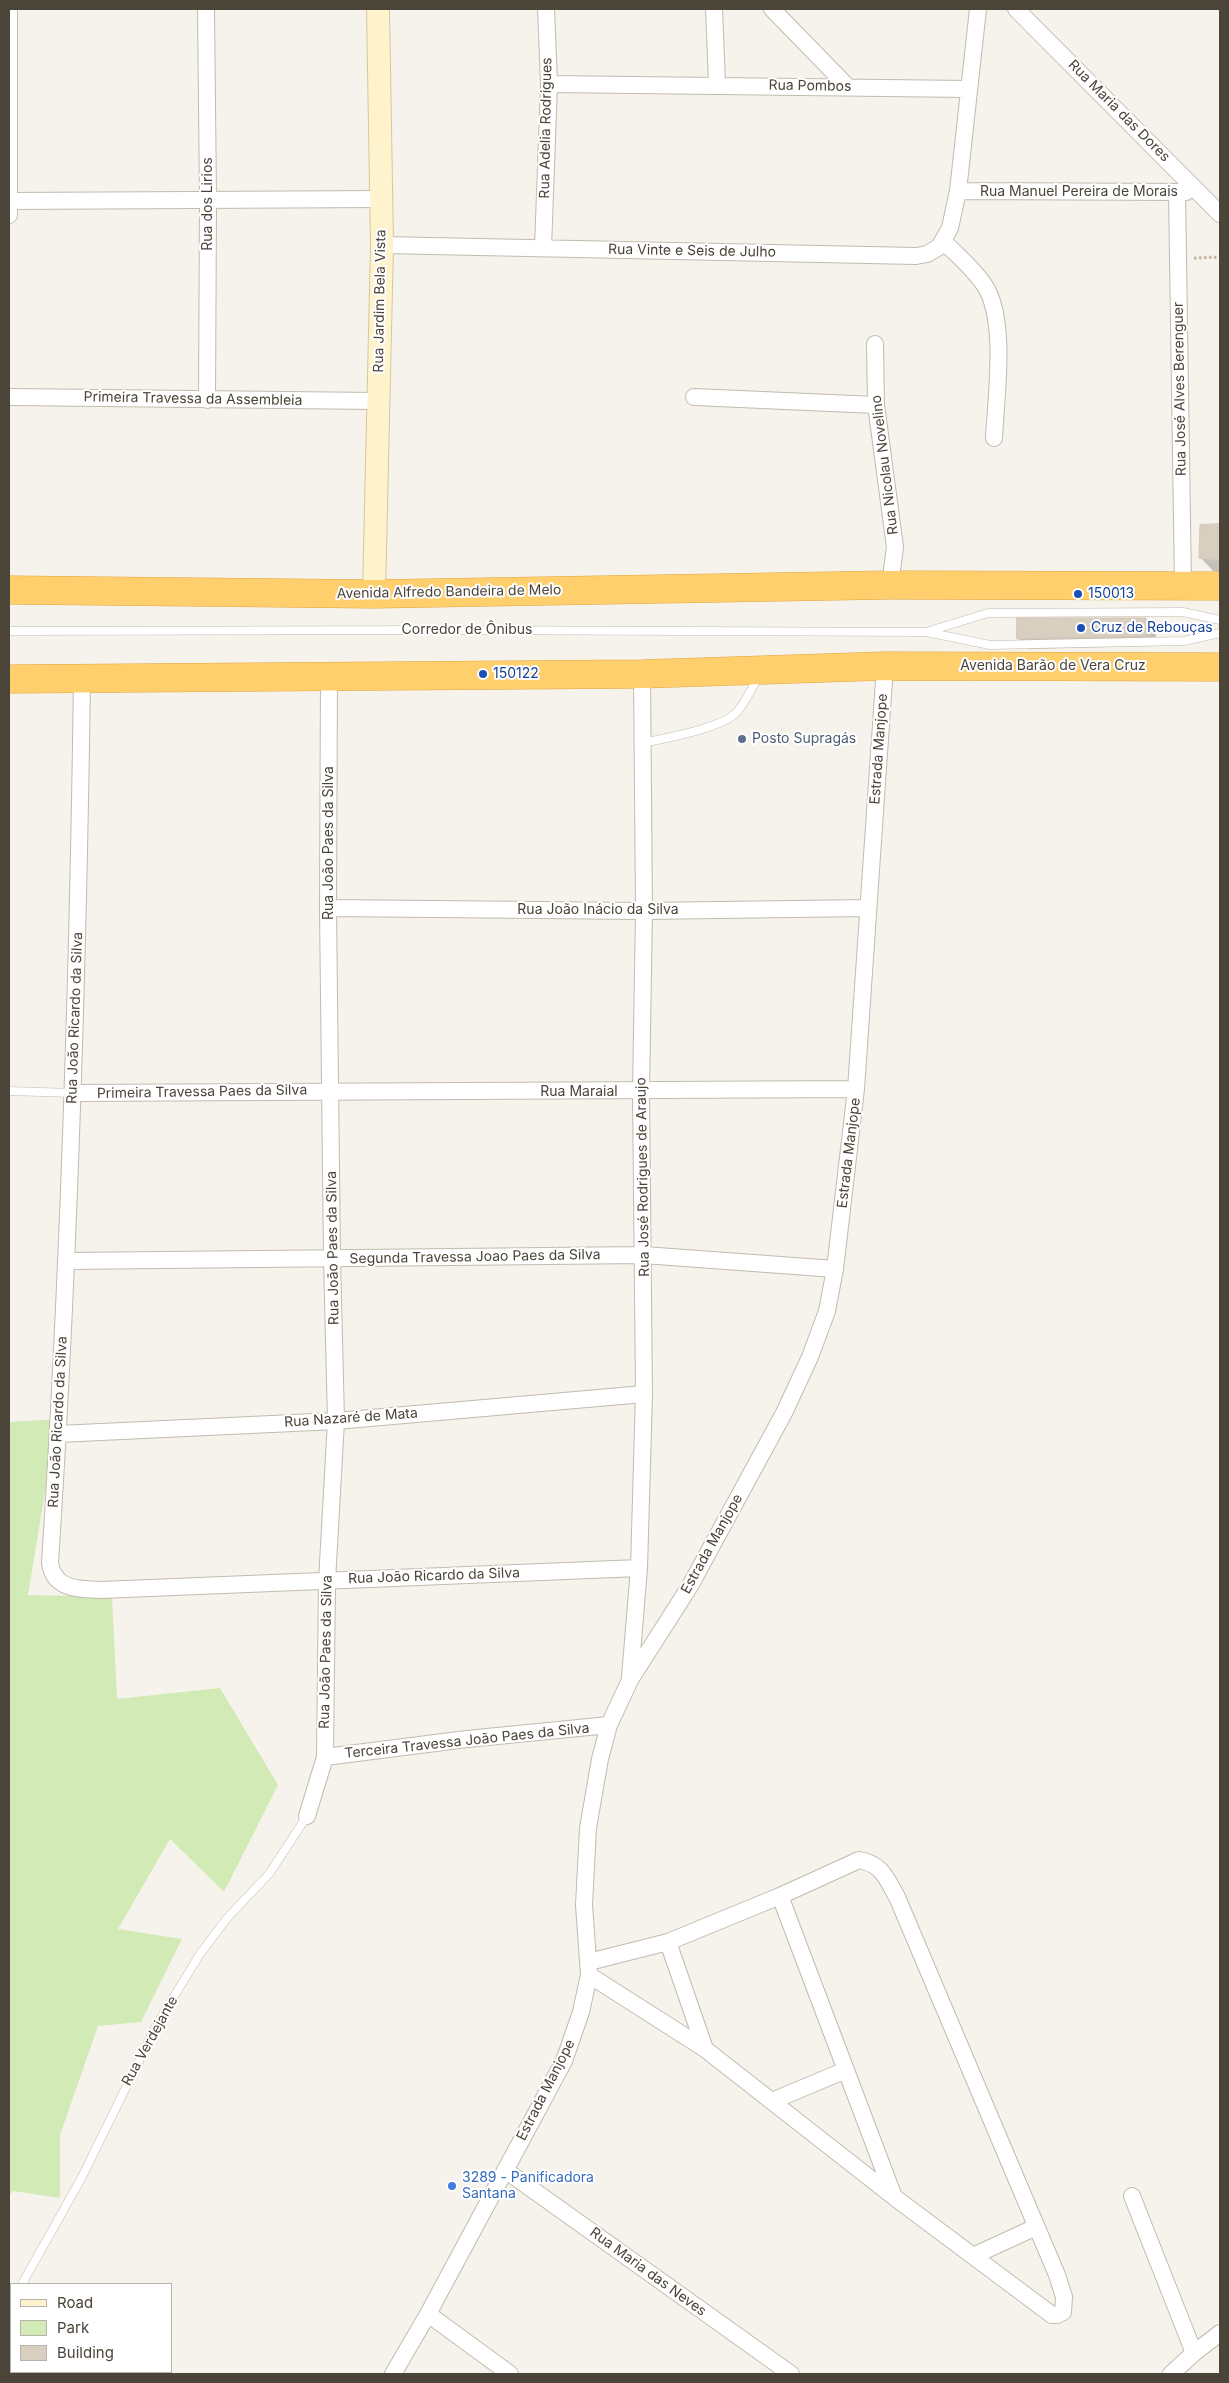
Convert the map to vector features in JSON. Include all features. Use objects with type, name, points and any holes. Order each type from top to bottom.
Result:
[{"type":"highway","points":[[890,585],[1220,586]]},
{"type":"highway","name":"Avenida Alfredo Bandeira de Melo","points":[[9,590],[374,594],[890,585]]},
{"type":"highway","points":[[9,679],[642,674],[885,666]]},
{"type":"highway","name":"Avenida Barão de Vera Cruz","points":[[885,666],[1220,667]]},
{"type":"main road","name":"Rua Jardim Bela Vista","points":[[374,594],[382,245],[378,9]]},
{"type":"street","points":[[9,9],[9,215]]},
{"type":"street","name":"Rua dos Lirios","points":[[206,9],[208,200],[207,400]]},
{"type":"street","name":"Rua Adelia Rodrigues","points":[[543,248],[549,84],[546,9]]},
{"type":"street","points":[[714,9],[717,84]]},
{"type":"street","points":[[772,9],[848,87]]},
{"type":"street","points":[[978,9],[958,191],[950,228],[943,242],[973,271],[985,286],[996,312],[997,353],[994,438]]},
{"type":"street","name":"Rua Maria das Dores","points":[[1016,9],[1220,214]]},
{"type":"street","name":"Rua Pombos","points":[[549,84],[717,84],[968,88]]},
{"type":"street","name":"Rua Manuel Pereira de Morais","points":[[958,191],[1200,192]]},
{"type":"street","name":"Rua José Alves Berenguer","points":[[1177,192],[1183,586]]},
{"type":"street","points":[[9,201],[381,199]]},
{"type":"street","name":"Rua Vinte e Seis de Julho","points":[[382,245],[916,256],[931,252],[943,242]]},
{"type":"street","name":"Rua Nicolau Novelino","points":[[875,344],[876,405],[895,547],[890,585]]},
{"type":"street","name":"Primeira Travessa da Assembleia","points":[[9,397],[377,401]]},
{"type":"street","points":[[694,397],[876,405]]},
{"type":"street","points":[[9,583],[9,590]]},
{"type":"street","name":"Estrada Manjope","points":[[392,2374],[428,2314],[564,2061],[582,2012],[589,1969],[584,1904],[588,1828],[600,1759],[609,1725],[630,1680],[690,1586],[784,1413],[810,1358],[827,1310],[835,1269],[856,1089],[885,666]]},
{"type":"street","name":"Rua José Rodrigues de Araujo","points":[[630,1680],[639,1568],[644,1394],[641,1092],[644,911],[642,674]]},
{"type":"street","name":"Rua João Paes da Silva","points":[[306,1816],[325,1757],[327,1581],[336,1421],[328,908],[329,676]]},
{"type":"street","name":"Rua João Ricardo da Silva","points":[[82,678],[73,1094],[58,1434],[50,1563],[54,1577],[61,1584],[75,1589],[101,1590],[639,1568]]},
{"type":"street","name":"Rua João Inácio da Silva","points":[[328,908],[644,911],[868,908]]},
{"type":"street","name":"Rua Maraial","points":[[331,1090],[641,1092],[856,1089]]},
{"type":"street","name":"Primeira Travessa Paes da Silva","points":[[73,1094],[331,1090]]},
{"type":"street","name":"Segunda Travessa Joao Paes da Silva","points":[[66,1260],[644,1255],[835,1269]]},
{"type":"street","name":"Rua Nazaré de Mata","points":[[58,1434],[336,1421],[644,1394]]},
{"type":"street","name":"Terceira Travessa João Paes da Silva","points":[[325,1757],[467,1738],[609,1725]]},
{"type":"street","points":[[859,1860],[871,1862],[878,1866],[898,1897],[1036,2226],[1064,2297],[1064,2310],[1057,2316],[1052,2315],[894,2197],[705,2049],[589,1969],[668,1942],[780,1896],[859,1860]]},
{"type":"street","points":[[780,1896],[894,2197]]},
{"type":"street","points":[[668,1942],[705,2049]]},
{"type":"street","points":[[772,2102],[846,2070]]},
{"type":"street","name":"Rua Maria das Neves","points":[[505,2170],[791,2374]]},
{"type":"street","points":[[1132,2196],[1194,2353]]},
{"type":"street","points":[[973,2256],[1036,2226]]},
{"type":"street","points":[[428,2314],[510,2374]]},
{"type":"street","points":[[1172,2374],[1175,2369],[1220,2333]]},
{"type":"lane","name":"Corredor de Ônibus","points":[[926,632],[988,612],[1183,612],[1220,620]]},
{"type":"lane","name":"Corredor de Ônibus","points":[[9,631],[926,632],[990,645],[1184,641],[1220,633]]},
{"type":"lane","points":[[643,744],[698,730],[732,717],[739,711],[762,669]]},
{"type":"lane","points":[[9,1092],[73,1094]]},
{"type":"lane","name":"Rua Verdejante","points":[[23,2283],[82,2177],[156,2026],[190,1970],[228,1917],[269,1874],[306,1816]]},
{"type":"path","points":[[1178,259],[1220,257]]},
{"type":"green space","points":[[57,1419],[28,1595],[112,1597],[117,1699],[220,1688],[278,1785],[224,1892],[170,1839],[118,1929],[182,1939],[141,2022],[98,2026],[60,2135],[60,2198],[13,2191],[9,2196],[9,1422]]},
{"type":"building","points":[[1220,524],[1220,561],[1199,558],[1200,525]]},
{"type":"building","name":"Cruz de Rebouças","points":[[1017,618],[1146,618],[1146,636],[1017,639]]},
{"type":"place","name":"150013","points":[[1078,594]]},
{"type":"place","name":"Cruz de Rebouças","points":[[1081,628]]},
{"type":"place","name":"150122","points":[[483,674]]},
{"type":"place","name":"Posto Supragás","points":[[742,739]]},
{"type":"place","name":"3289 - Panificadora Santana","points":[[452,2186]]}]
